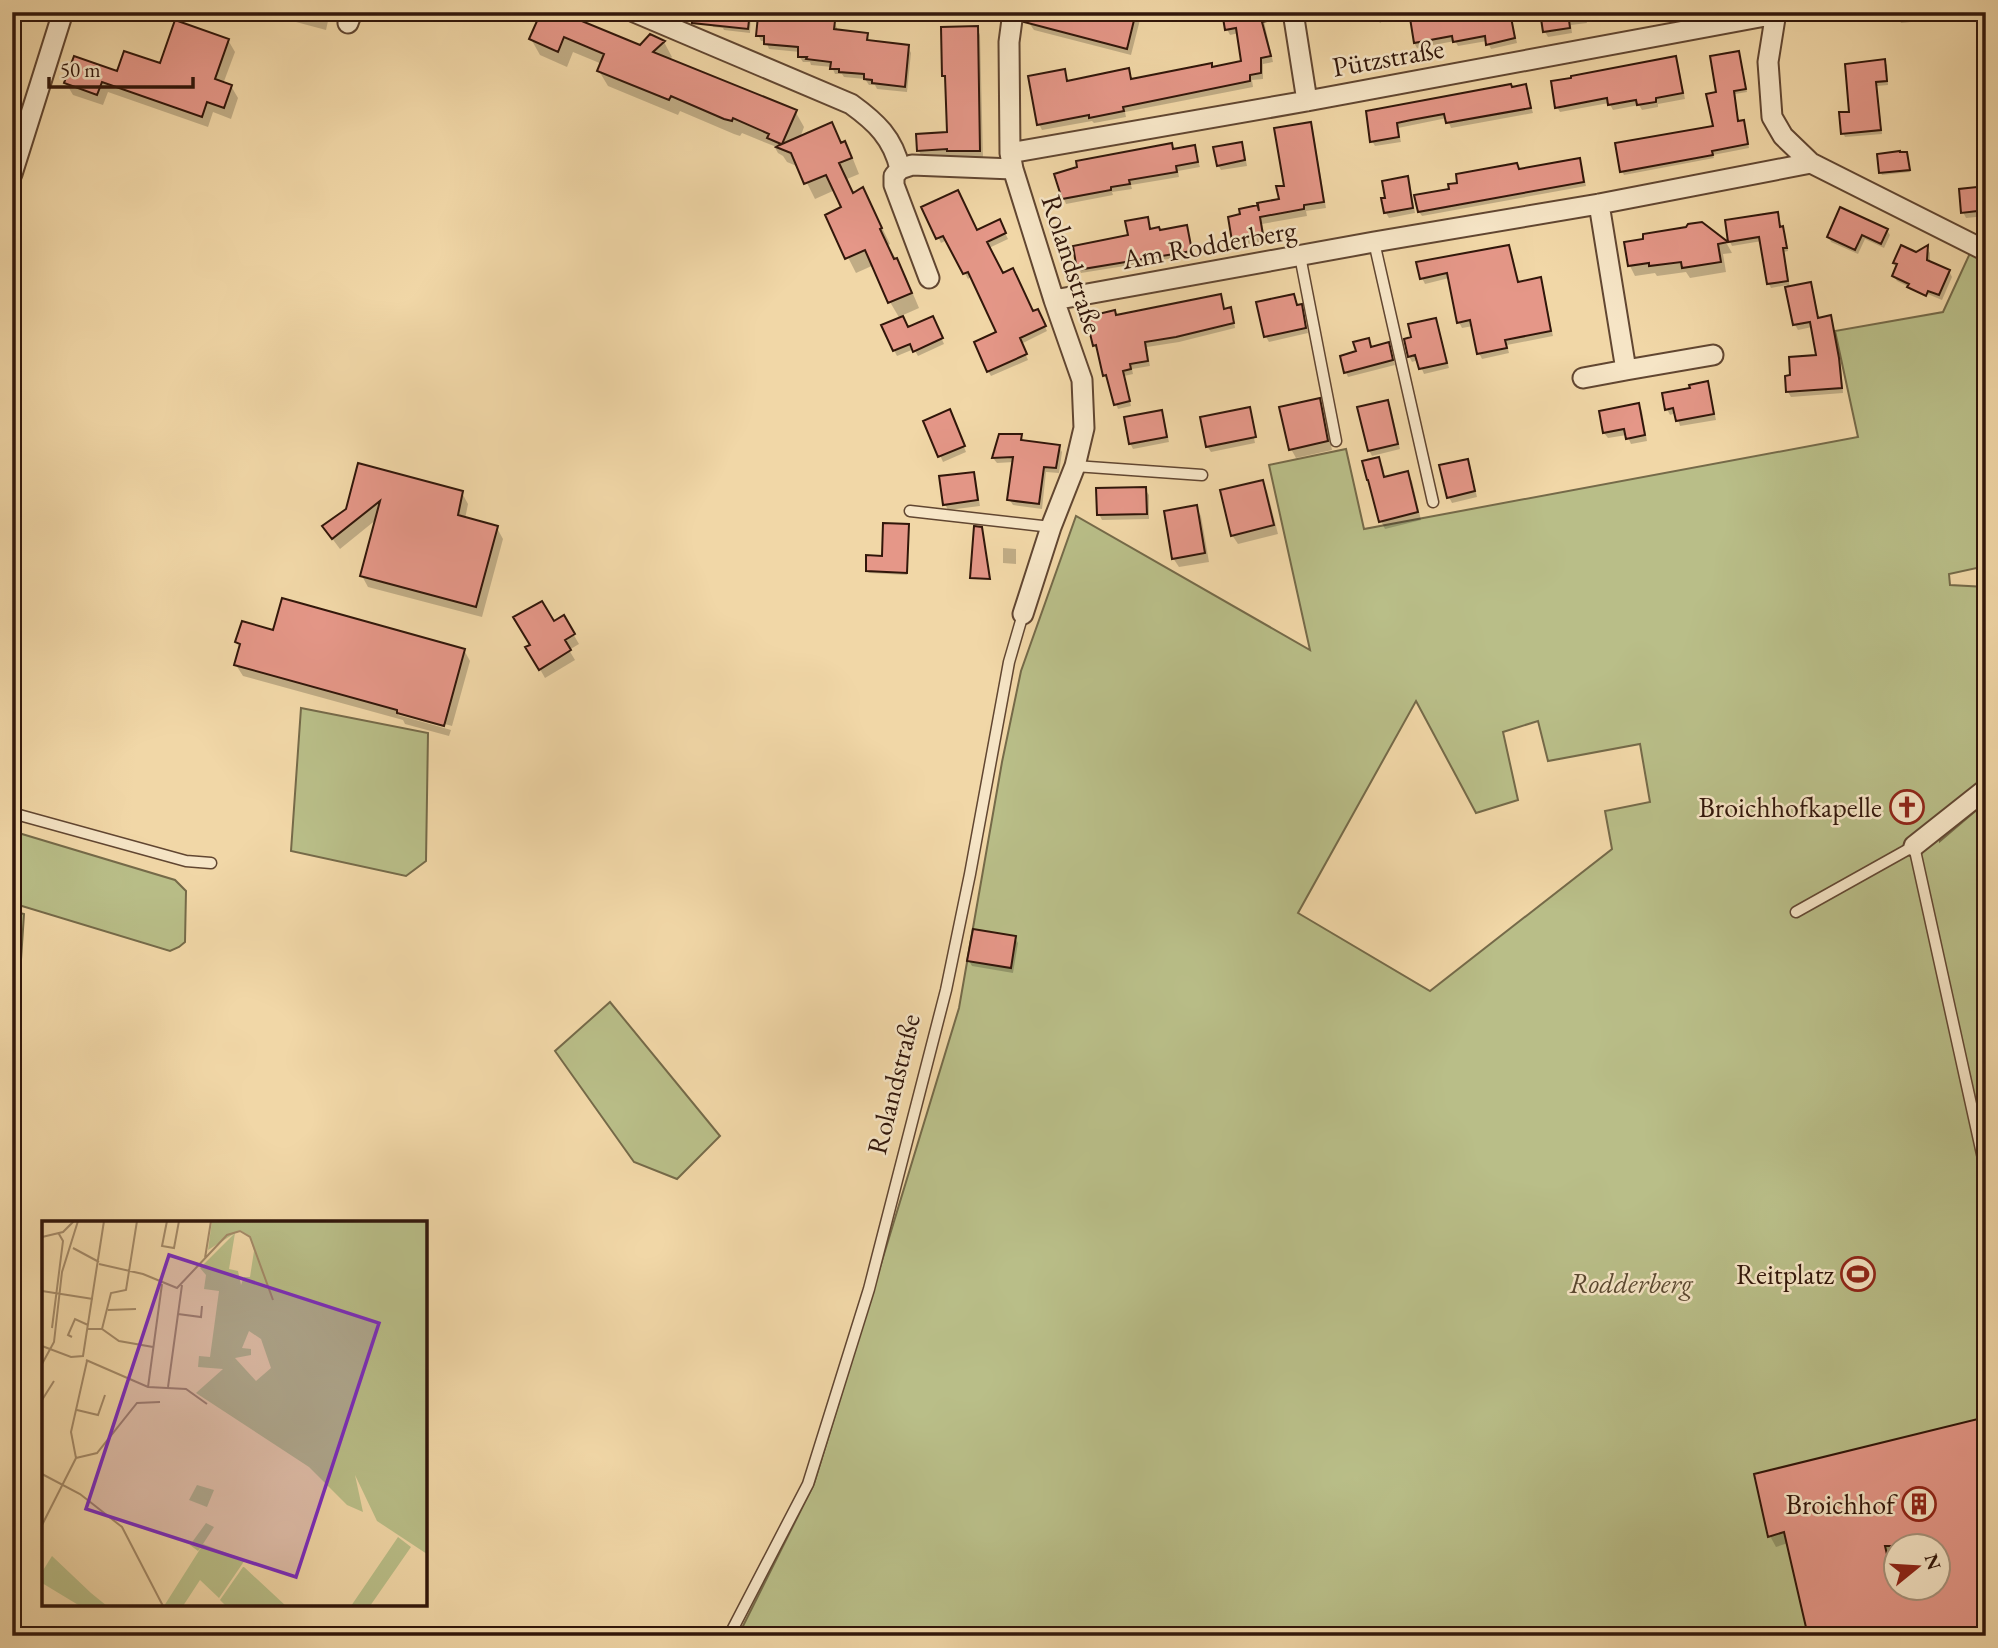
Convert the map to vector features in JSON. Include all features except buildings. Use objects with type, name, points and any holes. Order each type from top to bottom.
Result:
[{"type":"street","points":[[12,174],[63,12]]},
{"type":"street","points":[[634,12],[851,104],[872,119],[896,153],[900,169],[894,176],[894,185],[929,278]]},
{"type":"street","name":"Rolandstraße","points":[[1013,12],[1009,43],[1012,161],[1054,300],[1082,380],[1084,428],[1075,466],[1051,527],[1023,614]]},
{"type":"street","points":[[1293,12],[1307,101]]},
{"type":"street","points":[[1776,13],[1768,62],[1772,117],[1783,136],[1811,163],[1986,251]]},
{"type":"street","name":"Pützstraße","points":[[900,169],[912,165],[1012,161],[1307,101],[1776,13]]},
{"type":"street","name":"Am Rodderberg","points":[[1054,300],[1599,204],[1811,163]]},
{"type":"street","points":[[1599,204],[1626,370]]},
{"type":"street","points":[[1583,378],[1713,355]]},
{"type":"street","points":[[1914,846],[1986,789]]},
{"type":"lane","points":[[1374,242],[1433,502]]},
{"type":"lane","points":[[1300,256],[1336,441]]},
{"type":"lane","points":[[1075,466],[1202,475]]},
{"type":"lane","points":[[909,511],[1051,527]]},
{"type":"lane","name":"Rolandstraße","points":[[729,1636],[808,1483],[869,1289],[946,990],[1009,662],[1023,614]]},
{"type":"lane","points":[[12,813],[186,861],[211,863]]},
{"type":"lane","points":[[1796,912],[1914,846],[1986,1172]]},
{"type":"green space","name":"Rodderberg","points":[[1971,251],[1986,258],[1986,566],[1949,574],[1950,585],[1986,587],[1986,779],[1940,814],[1940,841],[1986,802],[1986,1636],[738,1636],[814,1484],[959,1008],[1002,762],[1021,671],[1076,516],[1310,650],[1269,465],[1346,449],[1364,529],[1858,437],[1835,331],[1943,312]],"holes":[[[1416,701],[1476,813],[1518,800],[1503,732],[1538,721],[1548,761],[1640,744],[1650,802],[1605,811],[1612,849],[1430,991],[1298,913]]]},
{"type":"green space","points":[[301,708],[428,733],[426,861],[406,876],[291,851]]},
{"type":"green space","points":[[12,831],[175,880],[186,891],[185,942],[170,951],[12,903]]},
{"type":"green space","points":[[12,911],[24,914],[12,1096]]},
{"type":"green space","points":[[610,1002],[720,1136],[677,1179],[634,1162],[555,1051]]},
{"type":"place","name":"Broichhofkapelle","points":[[1907,807]]},
{"type":"place","name":"Reitplatz","points":[[1858,1274]]},
{"type":"place","name":"Broichhof","points":[[1919,1504]]}]
